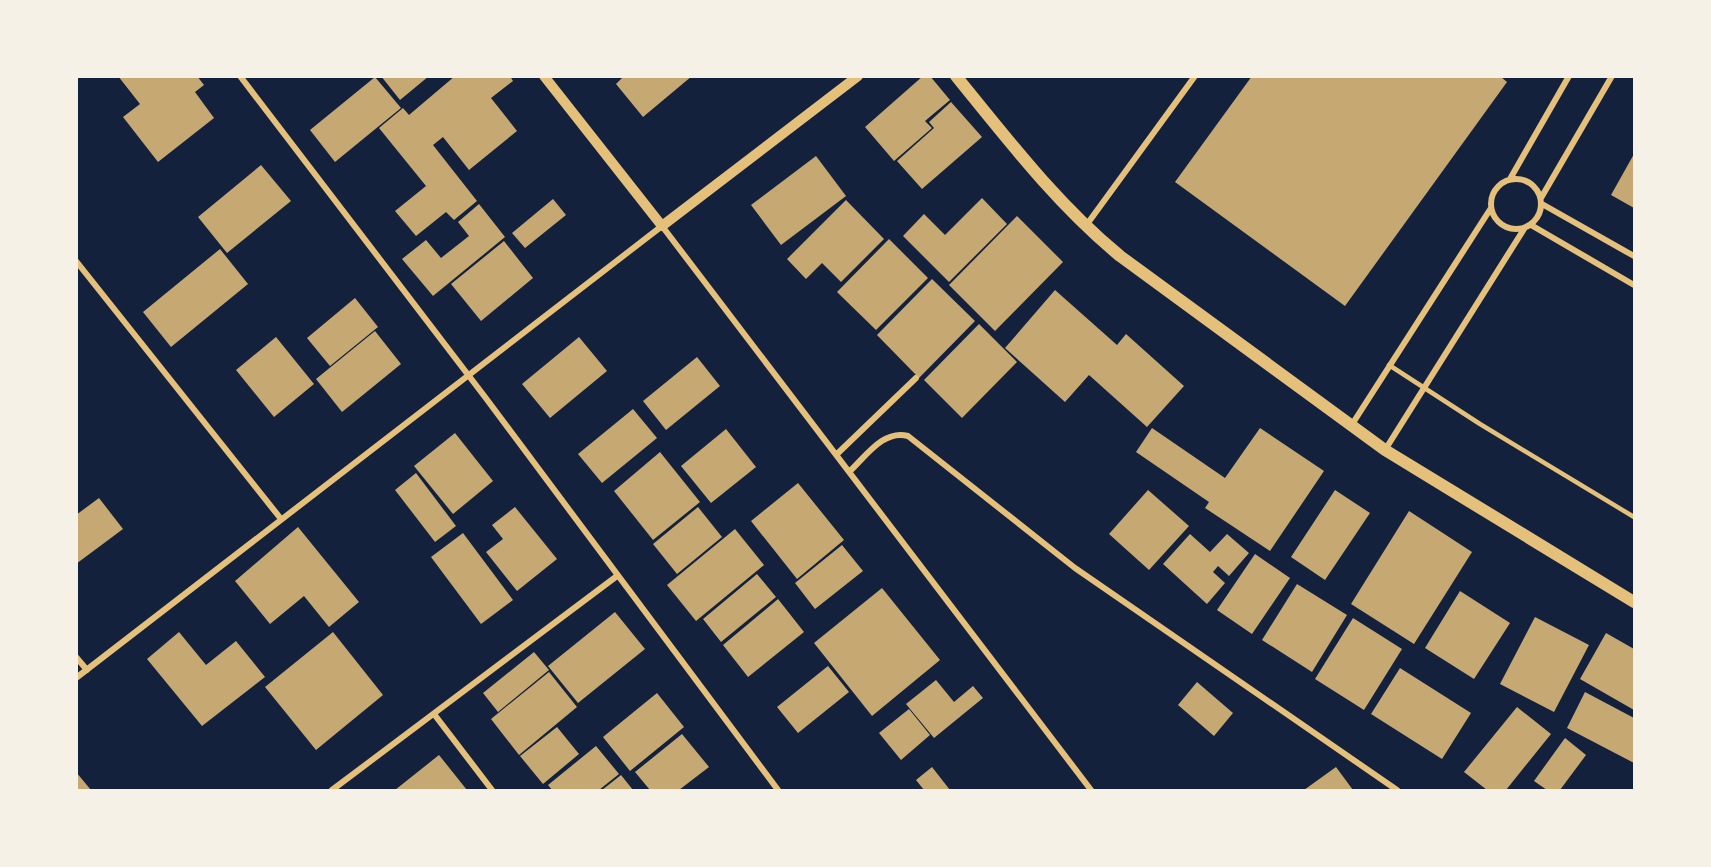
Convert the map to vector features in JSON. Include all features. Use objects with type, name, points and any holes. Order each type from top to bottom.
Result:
[{"type":"main road","points":[[956,76],[1058,200],[1084,227],[1120,256],[1384,450],[1635,602]]},
{"type":"street","points":[[240,76],[778,790]]},
{"type":"street","points":[[544,76],[837,454],[1091,790]]},
{"type":"street","points":[[76,678],[858,76]]},
{"type":"street","points":[[1084,227],[1195,76]]},
{"type":"street","points":[[1351,426],[1491,208],[1495,190],[1510,179],[1569,76]]},
{"type":"street","points":[[1384,450],[1538,215],[1541,201],[1612,76]]},
{"type":"street","points":[[1510,179],[1526,180],[1538,190],[1541,201],[1635,256]]},
{"type":"street","points":[[1491,208],[1495,219],[1503,226],[1513,230],[1528,227],[1635,285]]},
{"type":"street","points":[[76,261],[281,519]]},
{"type":"street","points":[[837,454],[916,378]]},
{"type":"street","points":[[850,471],[887,436],[901,434],[908,436],[1075,568],[1397,790]]},
{"type":"street","points":[[332,790],[617,576]]},
{"type":"street","points":[[76,657],[87,670]]},
{"type":"street","points":[[434,714],[492,790]]},
{"type":"lane","points":[[1389,365],[1635,517]]},
{"type":"building","points":[[118,76],[197,76],[204,85],[195,92],[214,118],[158,162],[123,117],[140,104]]},
{"type":"building","points":[[381,76],[429,76],[400,100]]},
{"type":"building","points":[[455,76],[510,76],[513,81],[491,98],[517,131],[469,170],[443,137],[433,145],[477,201],[454,220],[446,212],[416,236],[395,211],[426,186],[379,128],[403,108],[409,115]]},
{"type":"building","points":[[624,76],[692,76],[643,117],[616,84]]},
{"type":"building","points":[[923,76],[930,76],[950,100],[925,121],[932,128],[894,161],[865,127]]},
{"type":"building","points":[[1252,76],[1500,76],[1507,82],[1345,306],[1175,182]]},
{"type":"building","points":[[375,77],[401,108],[335,162],[310,130]]},
{"type":"building","points":[[951,102],[982,137],[922,189],[897,161],[934,128],[929,122]]},
{"type":"building","points":[[1634,154],[1634,208],[1611,195]]},
{"type":"building","points":[[816,156],[846,196],[781,245],[751,205]]},
{"type":"building","points":[[261,165],[291,201],[227,253],[198,217]]},
{"type":"building","points":[[982,198],[1007,224],[949,282],[903,236],[924,214],[945,235]]},
{"type":"building","points":[[553,199],[566,215],[525,248],[512,233]]},
{"type":"building","points":[[846,200],[884,239],[841,282],[822,263],[806,279],[787,259]]},
{"type":"building","points":[[479,204],[505,237],[433,296],[402,259],[426,240],[441,258],[469,236],[458,222]]},
{"type":"building","points":[[1017,216],[1063,262],[995,331],[949,285]]},
{"type":"building","points":[[889,239],[928,278],[876,330],[837,292]]},
{"type":"building","points":[[504,241],[533,278],[481,321],[451,284]]},
{"type":"building","points":[[220,249],[248,284],[171,347],[143,312]]},
{"type":"building","points":[[932,279],[975,321],[919,378],[877,335]]},
{"type":"building","points":[[1055,290],[1117,345],[1126,334],[1184,386],[1147,427],[1089,375],[1065,402],[1005,348]]},
{"type":"building","points":[[355,298],[378,327],[330,366],[307,338]]},
{"type":"building","points":[[979,324],[1017,362],[962,418],[924,380]]},
{"type":"building","points":[[375,331],[401,364],[342,412],[316,379]]},
{"type":"building","points":[[276,337],[314,384],[274,417],[236,370]]},
{"type":"building","points":[[579,337],[607,371],[550,418],[522,384]]},
{"type":"building","points":[[697,357],[720,386],[666,430],[643,401]]},
{"type":"building","points":[[633,409],[657,438],[602,483],[578,454]]},
{"type":"building","points":[[1152,428],[1225,478],[1260,428],[1324,471],[1270,551],[1205,508],[1209,502],[1136,452]]},
{"type":"building","points":[[726,429],[756,467],[711,503],[681,466]]},
{"type":"building","points":[[455,433],[493,481],[453,514],[414,466]]},
{"type":"building","points":[[660,452],[700,502],[653,540],[614,491]]},
{"type":"building","points":[[416,473],[456,526],[435,542],[395,490]]},
{"type":"building","points":[[798,483],[844,540],[797,579],[751,521]]},
{"type":"building","points":[[1148,490],[1189,526],[1149,570],[1109,534]]},
{"type":"building","points":[[1335,490],[1370,513],[1325,580],[1291,557]]},
{"type":"building","points":[[99,498],[123,529],[76,564],[76,515]]},
{"type":"building","points":[[515,507],[557,559],[517,591],[486,552],[503,539],[492,525]]},
{"type":"building","points":[[698,507],[722,537],[677,574],[653,544]]},
{"type":"building","points":[[1409,511],[1472,552],[1414,644],[1351,604]]},
{"type":"building","points":[[298,527],[359,602],[329,627],[304,596],[270,624],[235,581]]},
{"type":"building","points":[[735,529],[764,565],[696,621],[667,585]]},
{"type":"building","points":[[463,533],[513,600],[481,624],[431,557]]},
{"type":"building","points":[[1190,534],[1210,552],[1227,534],[1249,553],[1229,576],[1218,566],[1213,572],[1225,583],[1207,604],[1163,564]]},
{"type":"building","points":[[842,545],[863,571],[815,609],[795,583]]},
{"type":"building","points":[[1255,554],[1290,578],[1252,634],[1217,610]]},
{"type":"building","points":[[757,574],[776,597],[721,642],[703,619]]},
{"type":"building","points":[[1297,584],[1347,615],[1312,672],[1262,640]]},
{"type":"building","points":[[882,588],[940,660],[872,716],[814,643]]},
{"type":"building","points":[[1460,591],[1510,623],[1474,679],[1425,648]]},
{"type":"building","points":[[778,599],[804,632],[748,677],[723,645]]},
{"type":"building","points":[[615,612],[645,649],[578,703],[548,666]]},
{"type":"building","points":[[1535,617],[1589,645],[1554,712],[1500,684]]},
{"type":"building","points":[[1353,618],[1402,649],[1364,710],[1315,679]]},
{"type":"building","points":[[179,632],[206,665],[236,641],[265,677],[202,726],[147,659]]},
{"type":"building","points":[[333,632],[383,695],[316,750],[265,687]]},
{"type":"building","points":[[1606,633],[1634,649],[1634,710],[1580,679]]},
{"type":"building","points":[[534,652],[549,670],[498,712],[483,693]]},
{"type":"building","points":[[828,666],[849,692],[798,733],[777,707]]},
{"type":"building","points":[[1400,668],[1471,713],[1442,759],[1371,714]]},
{"type":"building","points":[[549,672],[577,707],[519,755],[491,719]]},
{"type":"building","points":[[936,680],[954,702],[973,686],[983,698],[934,738],[906,704]]},
{"type":"building","points":[[1197,682],[1233,713],[1214,736],[1178,705]]},
{"type":"building","points":[[1585,692],[1634,718],[1634,763],[1567,728]]},
{"type":"building","points":[[657,693],[684,727],[630,771],[603,737]]},
{"type":"building","points":[[1517,707],[1551,734],[1506,790],[1487,790],[1464,772]]},
{"type":"building","points":[[909,709],[930,735],[901,760],[879,733]]},
{"type":"building","points":[[557,727],[579,754],[543,784],[520,756]]},
{"type":"building","points":[[682,734],[709,767],[679,790],[650,790],[635,772]]},
{"type":"building","points":[[1565,738],[1586,755],[1560,790],[1547,790],[1534,781]]},
{"type":"building","points":[[596,746],[619,774],[599,790],[552,790],[548,785]]},
{"type":"building","points":[[439,755],[467,790],[395,790]]},
{"type":"building","points":[[932,767],[950,790],[924,790],[916,780]]},
{"type":"building","points":[[1336,767],[1353,790],[1304,790]]},
{"type":"building","points":[[76,772],[91,790],[76,790]]},
{"type":"building","points":[[621,775],[633,790],[602,790]]}]
